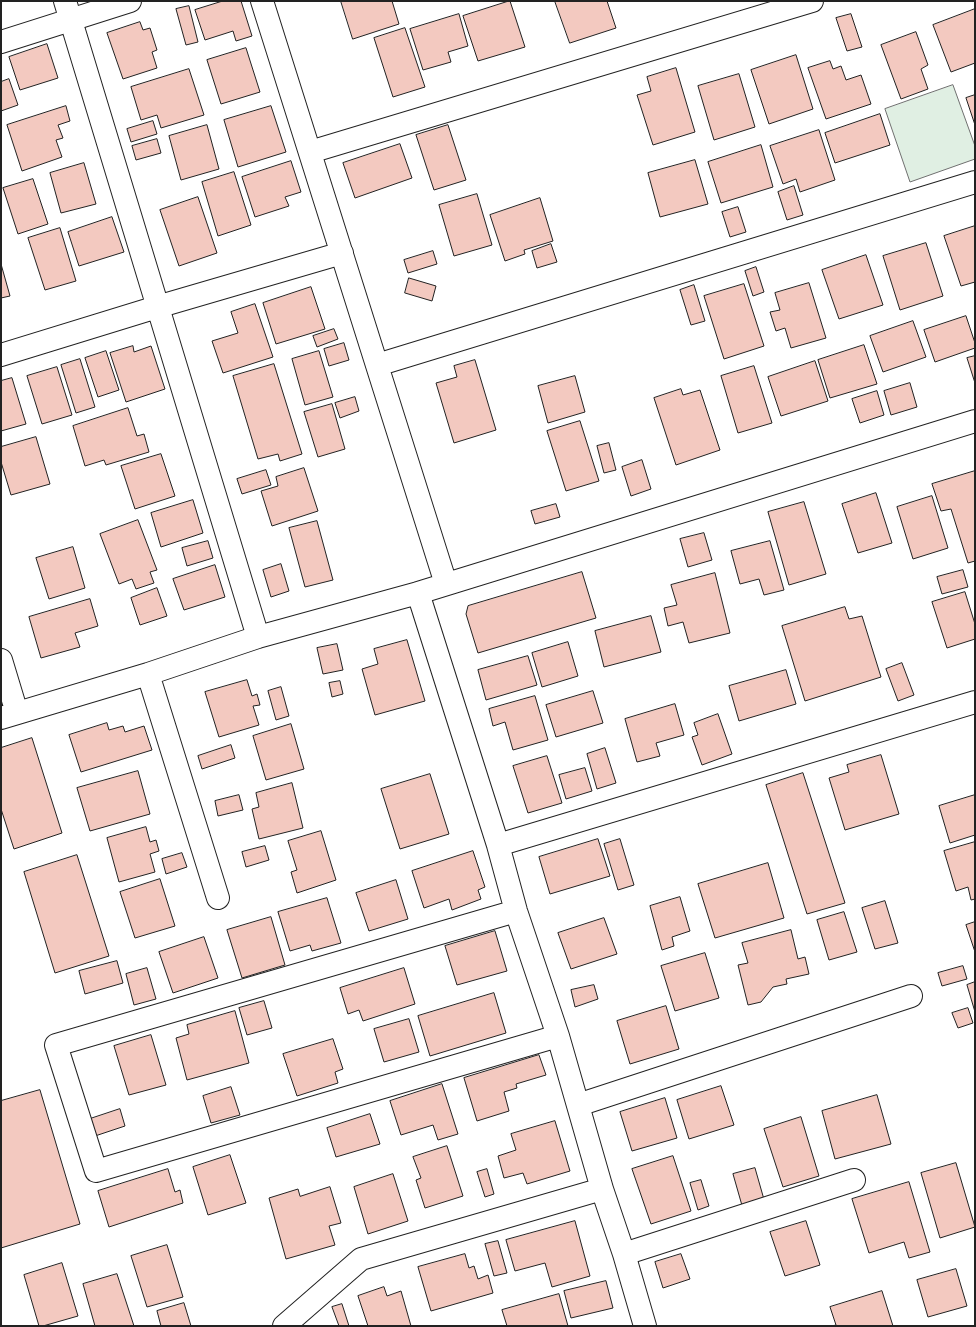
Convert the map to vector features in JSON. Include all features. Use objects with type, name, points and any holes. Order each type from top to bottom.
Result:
[{"type":"street","points":[[1,42],[68,10],[130,1]]},
{"type":"street","points":[[262,1],[446,584]]},
{"type":"street","points":[[310,152],[812,1]]},
{"type":"street","points":[[68,10],[258,636]]},
{"type":"street","points":[[377,365],[975,182]]},
{"type":"street","points":[[1,356],[157,306],[342,253]]},
{"type":"street","points":[[1,660],[9,716],[148,674],[258,636],[418,593],[975,421]]},
{"type":"street","points":[[418,593],[498,845],[516,910],[558,1036],[602,1189],[624,1254],[645,1326]]},
{"type":"street","points":[[148,674],[218,898]]},
{"type":"street","points":[[498,845],[975,702]]},
{"type":"street","points":[[516,910],[56,1045],[96,1171],[558,1036]]},
{"type":"street","points":[[578,1106],[910,996]]},
{"type":"street","points":[[624,1254],[854,1180]]},
{"type":"street","points":[[284,1326],[361,1259],[602,1189]]},
{"type":"green space","points":[[953,85],[975,146],[975,159],[910,182],[885,109]]},
{"type":"building","points":[[223,1],[241,1],[252,36],[236,41],[233,31],[205,40],[195,10]]},
{"type":"building","points":[[341,1],[392,1],[399,24],[353,39]]},
{"type":"building","points":[[510,1],[525,47],[478,61],[463,16]]},
{"type":"building","points":[[555,1],[607,1],[616,28],[570,43]]},
{"type":"building","points":[[189,6],[198,42],[186,45],[176,9]]},
{"type":"building","points":[[975,9],[975,63],[951,72],[933,25]]},
{"type":"building","points":[[459,14],[468,46],[448,52],[451,62],[423,70],[410,29]]},
{"type":"building","points":[[851,14],[862,47],[847,51],[836,18]]},
{"type":"building","points":[[140,22],[143,30],[150,28],[157,50],[152,52],[157,68],[123,79],[107,33]]},
{"type":"building","points":[[405,28],[425,87],[393,97],[374,38]]},
{"type":"building","points":[[916,32],[928,65],[921,69],[928,89],[901,99],[881,45]]},
{"type":"building","points":[[47,44],[58,78],[20,90],[9,57]]},
{"type":"building","points":[[246,48],[260,92],[221,104],[207,60]]},
{"type":"building","points":[[796,55],[813,109],[769,124],[751,70]]},
{"type":"building","points":[[830,61],[833,69],[841,66],[846,80],[861,75],[871,104],[826,119],[808,68]]},
{"type":"building","points":[[676,68],[695,132],[653,145],[637,95],[651,91],[647,77]]},
{"type":"building","points":[[189,69],[204,115],[161,128],[157,115],[141,120],[131,87]]},
{"type":"building","points":[[739,74],[755,127],[714,140],[698,86]]},
{"type":"building","points":[[9,79],[18,105],[1,111],[1,82]]},
{"type":"building","points":[[975,95],[975,125],[966,98]]},
{"type":"building","points":[[66,106],[70,121],[58,125],[63,138],[56,140],[62,157],[22,171],[7,125]]},
{"type":"building","points":[[271,106],[286,152],[238,167],[224,120]]},
{"type":"building","points":[[880,114],[890,145],[835,163],[825,133]]},
{"type":"building","points":[[153,121],[157,134],[131,142],[127,129]]},
{"type":"building","points":[[207,125],[219,169],[181,180],[169,136]]},
{"type":"building","points":[[448,125],[466,180],[434,190],[416,135]]},
{"type":"building","points":[[819,130],[835,180],[800,192],[796,179],[783,184],[770,146]]},
{"type":"building","points":[[157,139],[161,153],[136,160],[132,146]]},
{"type":"building","points":[[400,144],[412,178],[355,198],[343,163]]},
{"type":"building","points":[[761,145],[773,187],[721,203],[708,162]]},
{"type":"building","points":[[695,160],[708,204],[660,217],[648,173]]},
{"type":"building","points":[[291,161],[301,192],[285,197],[289,206],[255,217],[242,177]]},
{"type":"building","points":[[84,163],[96,204],[61,213],[50,173]]},
{"type":"building","points":[[234,172],[251,225],[218,236],[202,182]]},
{"type":"building","points":[[33,179],[48,224],[18,234],[3,188]]},
{"type":"building","points":[[794,186],[803,215],[787,220],[778,192]]},
{"type":"building","points":[[477,194],[492,245],[454,256],[439,205]]},
{"type":"building","points":[[198,197],[217,253],[179,266],[160,210]]},
{"type":"building","points":[[540,198],[553,241],[524,250],[525,254],[505,261],[490,215]]},
{"type":"building","points":[[738,207],[746,232],[730,237],[722,212]]},
{"type":"building","points":[[112,217],[124,252],[79,266],[68,232]]},
{"type":"building","points":[[975,226],[975,282],[961,286],[944,236]]},
{"type":"building","points":[[60,228],[76,281],[45,290],[28,238]]},
{"type":"building","points":[[926,243],[943,296],[900,310],[883,256]]},
{"type":"building","points":[[551,244],[557,262],[537,268],[532,251]]},
{"type":"building","points":[[433,251],[437,264],[408,273],[404,260]]},
{"type":"building","points":[[866,255],[883,305],[839,319],[822,270]]},
{"type":"building","points":[[1,264],[10,296],[1,298]]},
{"type":"building","points":[[756,267],[764,292],[753,296],[745,271]]},
{"type":"building","points":[[409,278],[436,286],[432,301],[405,293]]},
{"type":"building","points":[[809,283],[826,338],[791,348],[785,328],[776,331],[770,312],[780,310],[775,293]]},
{"type":"building","points":[[744,284],[764,346],[724,359],[704,296]]},
{"type":"building","points":[[694,285],[705,321],[691,325],[680,290]]},
{"type":"building","points":[[311,287],[325,329],[276,344],[263,303]]},
{"type":"building","points":[[255,304],[273,357],[223,373],[212,341],[238,333],[231,312]]},
{"type":"building","points":[[966,316],[975,343],[975,348],[935,362],[924,330]]},
{"type":"building","points":[[913,321],[926,357],[883,372],[870,336]]},
{"type":"building","points":[[334,329],[338,339],[317,347],[313,336]]},
{"type":"building","points":[[344,343],[349,360],[329,366],[324,349]]},
{"type":"building","points":[[864,345],[877,384],[830,398],[818,360]]},
{"type":"building","points":[[133,346],[134,352],[151,346],[165,389],[126,402],[110,353]]},
{"type":"building","points":[[106,351],[119,390],[98,397],[85,358]]},
{"type":"building","points":[[319,351],[333,397],[305,405],[292,359]]},
{"type":"building","points":[[975,356],[975,383],[967,358]]},
{"type":"building","points":[[80,359],[95,407],[76,413],[61,365]]},
{"type":"building","points":[[475,360],[496,430],[454,443],[436,383],[457,377],[454,366]]},
{"type":"building","points":[[815,361],[828,401],[781,416],[768,377]]},
{"type":"building","points":[[274,364],[302,454],[280,461],[278,454],[258,459],[233,376]]},
{"type":"building","points":[[754,366],[772,423],[738,433],[721,376]]},
{"type":"building","points":[[57,367],[72,415],[42,424],[27,376]]},
{"type":"building","points":[[575,376],[585,412],[548,423],[538,386]]},
{"type":"building","points":[[12,378],[26,424],[1,431],[1,381]]},
{"type":"building","points":[[910,383],[917,407],[891,415],[884,391]]},
{"type":"building","points":[[681,389],[683,395],[700,390],[720,450],[676,465],[654,398]]},
{"type":"building","points":[[877,391],[884,415],[860,423],[852,399]]},
{"type":"building","points":[[355,397],[359,411],[340,418],[335,403]]},
{"type":"building","points":[[332,404],[345,449],[318,457],[304,412]]},
{"type":"building","points":[[128,408],[137,436],[144,434],[149,452],[106,465],[104,460],[85,466],[73,426]]},
{"type":"building","points":[[580,421],[599,481],[566,491],[547,431]]},
{"type":"building","points":[[36,437],[50,484],[11,495],[1,462],[1,447]]},
{"type":"building","points":[[609,443],[616,470],[604,473],[597,446]]},
{"type":"building","points":[[161,454],[175,496],[135,509],[121,466]]},
{"type":"building","points":[[642,460],[651,489],[631,496],[622,467]]},
{"type":"building","points":[[304,468],[318,511],[272,526],[261,491],[278,486],[276,477]]},
{"type":"building","points":[[266,470],[271,485],[242,494],[237,479]]},
{"type":"building","points":[[975,471],[975,561],[968,563],[951,509],[941,511],[932,484]]},
{"type":"building","points":[[876,493],[892,543],[858,553],[842,504]]},
{"type":"building","points":[[932,496],[948,548],[913,559],[897,507]]},
{"type":"building","points":[[193,500],[203,533],[161,547],[151,513]]},
{"type":"building","points":[[804,502],[826,574],[789,585],[768,512]]},
{"type":"building","points":[[556,504],[560,517],[535,524],[531,511]]},
{"type":"building","points":[[138,520],[157,570],[150,572],[154,583],[136,589],[132,579],[119,584],[100,534]]},
{"type":"building","points":[[317,521],[333,580],[305,587],[289,528]]},
{"type":"building","points":[[704,533],[712,560],[688,567],[680,539]]},
{"type":"building","points":[[208,541],[213,558],[187,566],[182,548]]},
{"type":"building","points":[[770,541],[784,590],[764,595],[759,579],[740,584],[731,551]]},
{"type":"building","points":[[73,547],[85,588],[49,599],[36,558]]},
{"type":"building","points":[[281,564],[289,591],[271,597],[263,570]]},
{"type":"building","points":[[215,565],[225,597],[184,610],[173,579]]},
{"type":"building","points":[[963,570],[968,587],[942,594],[937,577]]},
{"type":"building","points":[[582,572],[596,618],[478,653],[466,614],[468,606]]},
{"type":"building","points":[[715,573],[730,633],[689,643],[683,622],[668,626],[664,608],[677,605],[671,585]]},
{"type":"building","points":[[157,588],[167,616],[140,625],[131,598]]},
{"type":"building","points":[[965,592],[975,624],[975,639],[947,648],[932,602]]},
{"type":"building","points":[[90,599],[98,626],[75,633],[80,647],[41,658],[29,617]]},
{"type":"building","points":[[845,607],[849,619],[862,616],[881,677],[805,701],[782,626]]},
{"type":"building","points":[[651,616],[661,652],[604,667],[595,631]]},
{"type":"building","points":[[407,640],[425,701],[375,715],[362,669],[378,664],[374,649]]},
{"type":"building","points":[[568,642],[578,676],[542,687],[532,653]]},
{"type":"building","points":[[337,644],[343,670],[323,674],[317,648]]},
{"type":"building","points":[[528,656],[537,685],[486,700],[478,670]]},
{"type":"building","points":[[902,663],[914,695],[898,701],[886,669]]},
{"type":"building","points":[[786,670],[796,704],[739,721],[729,686]]},
{"type":"building","points":[[247,680],[252,696],[257,694],[260,705],[253,706],[259,725],[219,737],[205,692]]},
{"type":"building","points":[[340,681],[343,694],[332,697],[329,683]]},
{"type":"building","points":[[281,687],[289,716],[276,720],[268,691]]},
{"type":"building","points":[[593,691],[603,723],[556,737],[546,705]]},
{"type":"building","points":[[535,696],[548,740],[513,750],[505,722],[493,726],[489,709]]},
{"type":"building","points":[[675,704],[684,735],[656,743],[660,756],[637,762],[625,719]]},
{"type":"building","points":[[718,714],[732,754],[702,765],[692,737],[698,735],[694,723]]},
{"type":"building","points":[[107,723],[109,730],[123,726],[125,732],[144,726],[152,750],[81,772],[69,735]]},
{"type":"building","points":[[291,724],[304,769],[266,780],[253,736]]},
{"type":"building","points":[[32,738],[62,833],[14,849],[1,809],[1,748]]},
{"type":"building","points":[[231,745],[235,758],[202,769],[198,756]]},
{"type":"building","points":[[605,748],[616,783],[597,789],[587,754]]},
{"type":"building","points":[[881,755],[899,814],[845,830],[829,778],[849,772],[847,765]]},
{"type":"building","points":[[547,756],[562,803],[528,813],[513,766]]},
{"type":"building","points":[[585,768],[592,791],[566,799],[559,775]]},
{"type":"building","points":[[138,771],[150,814],[90,831],[77,788]]},
{"type":"building","points":[[803,773],[845,903],[807,914],[766,785]]},
{"type":"building","points":[[430,774],[449,834],[400,849],[381,789]]},
{"type":"building","points":[[292,783],[303,828],[259,839],[252,809],[259,807],[256,793]]},
{"type":"building","points":[[239,795],[243,810],[218,816],[215,801]]},
{"type":"building","points":[[975,795],[975,835],[950,843],[939,806]]},
{"type":"building","points":[[146,827],[150,842],[156,840],[159,851],[150,854],[155,872],[119,882],[107,838]]},
{"type":"building","points":[[321,831],[336,880],[297,893],[291,872],[297,870],[288,841]]},
{"type":"building","points":[[598,839],[610,876],[550,894],[539,857]]},
{"type":"building","points":[[620,839],[634,885],[618,890],[604,844]]},
{"type":"building","points":[[975,842],[975,899],[971,900],[968,887],[956,891],[944,851]]},
{"type":"building","points":[[265,846],[269,860],[246,867],[242,852]]},
{"type":"building","points":[[473,851],[485,887],[478,890],[481,899],[452,910],[449,899],[424,908],[412,871]]},
{"type":"building","points":[[182,853],[187,867],[166,874],[162,859]]},
{"type":"building","points":[[77,855],[109,956],[55,973],[24,872]]},
{"type":"building","points":[[768,863],[784,918],[715,938],[698,884]]},
{"type":"building","points":[[160,879],[175,926],[135,938],[120,892]]},
{"type":"building","points":[[396,880],[408,919],[369,931],[356,893]]},
{"type":"building","points":[[680,897],[690,931],[672,937],[674,946],[662,950],[650,906]]},
{"type":"building","points":[[327,898],[341,943],[312,951],[310,945],[290,951],[278,912]]},
{"type":"building","points":[[885,901],[898,943],[875,949],[862,908]]},
{"type":"building","points":[[844,912],[857,952],[829,960],[817,920]]},
{"type":"building","points":[[271,917],[285,965],[242,978],[227,930]]},
{"type":"building","points":[[604,918],[617,954],[571,969],[558,933]]},
{"type":"building","points":[[975,922],[975,952],[966,925]]},
{"type":"building","points":[[791,930],[798,959],[805,957],[809,974],[786,979],[787,984],[773,987],[761,1002],[748,1005],[738,965],[748,963],[742,943]]},
{"type":"building","points":[[495,931],[507,971],[457,985],[445,946]]},
{"type":"building","points":[[204,937],[218,978],[173,993],[159,952]]},
{"type":"building","points":[[705,953],[719,998],[675,1011],[661,966]]},
{"type":"building","points":[[117,961],[123,983],[85,994],[79,971]]},
{"type":"building","points":[[963,966],[967,979],[942,986],[938,973]]},
{"type":"building","points":[[147,968],[156,999],[134,1005],[126,974]]},
{"type":"building","points":[[404,968],[415,1004],[363,1021],[359,1010],[348,1014],[340,988]]},
{"type":"building","points":[[975,982],[975,1012],[967,985]]},
{"type":"building","points":[[594,985],[598,999],[575,1007],[571,990]]},
{"type":"building","points":[[494,993],[506,1033],[430,1056],[418,1016]]},
{"type":"building","points":[[264,1001],[272,1028],[247,1035],[239,1008]]},
{"type":"building","points":[[666,1006],[679,1049],[630,1064],[617,1021]]},
{"type":"building","points":[[968,1008],[973,1023],[958,1028],[952,1013]]},
{"type":"building","points":[[235,1011],[249,1063],[187,1080],[176,1038],[189,1034],[187,1025]]},
{"type":"building","points":[[409,1019],[419,1052],[384,1062],[374,1029]]},
{"type":"building","points":[[151,1035],[166,1085],[129,1095],[114,1046]]},
{"type":"building","points":[[333,1039],[343,1069],[335,1072],[338,1083],[297,1096],[283,1054]]},
{"type":"building","points":[[539,1055],[546,1075],[516,1084],[517,1088],[504,1092],[509,1111],[477,1121],[464,1078]]},
{"type":"building","points":[[442,1084],[458,1134],[438,1140],[433,1125],[401,1135],[390,1101]]},
{"type":"building","points":[[721,1086],[734,1125],[689,1139],[677,1100]]},
{"type":"building","points":[[231,1087],[240,1115],[211,1123],[203,1096]]},
{"type":"building","points":[[40,1090],[80,1224],[1,1248],[1,1101]]},
{"type":"building","points":[[877,1095],[891,1144],[835,1159],[822,1111]]},
{"type":"building","points":[[665,1098],[677,1138],[632,1151],[620,1112]]},
{"type":"building","points":[[120,1109],[125,1126],[95,1136],[90,1119]]},
{"type":"building","points":[[370,1114],[380,1144],[336,1157],[327,1128]]},
{"type":"building","points":[[801,1117],[819,1176],[783,1187],[764,1129]]},
{"type":"building","points":[[555,1121],[570,1171],[527,1184],[523,1173],[504,1178],[498,1156],[516,1150],[511,1134]]},
{"type":"building","points":[[447,1146],[463,1196],[425,1208],[416,1180],[421,1178],[413,1157]]},
{"type":"building","points":[[230,1155],[246,1203],[208,1215],[193,1167]]},
{"type":"building","points":[[673,1156],[691,1211],[651,1224],[632,1169]]},
{"type":"building","points":[[956,1163],[975,1227],[940,1238],[921,1173]]},
{"type":"building","points":[[755,1168],[765,1203],[743,1209],[733,1174]]},
{"type":"building","points":[[168,1169],[175,1192],[180,1190],[183,1203],[109,1227],[98,1191]]},
{"type":"building","points":[[487,1169],[494,1194],[485,1197],[477,1172]]},
{"type":"building","points":[[393,1174],[408,1221],[368,1234],[354,1187]]},
{"type":"building","points":[[701,1180],[709,1206],[698,1210],[690,1183]]},
{"type":"building","points":[[909,1182],[930,1252],[909,1258],[904,1242],[869,1253],[852,1199]]},
{"type":"building","points":[[330,1187],[341,1223],[329,1226],[335,1245],[286,1259],[269,1198],[298,1189],[300,1196]]},
{"type":"building","points":[[575,1221],[590,1276],[552,1287],[545,1263],[515,1271],[506,1240]]},
{"type":"building","points":[[806,1221],[820,1265],[785,1276],[770,1232]]},
{"type":"building","points":[[498,1241],[507,1273],[494,1276],[485,1244]]},
{"type":"building","points":[[167,1245],[183,1297],[147,1307],[131,1256]]},
{"type":"building","points":[[465,1254],[469,1268],[474,1266],[478,1279],[488,1275],[493,1293],[431,1311],[418,1267]]},
{"type":"building","points":[[681,1254],[690,1279],[663,1288],[655,1262]]},
{"type":"building","points":[[62,1263],[78,1316],[39,1326],[24,1275]]},
{"type":"building","points":[[956,1269],[967,1306],[928,1317],[917,1280]]},
{"type":"building","points":[[117,1274],[134,1326],[95,1326],[83,1284]]},
{"type":"building","points":[[606,1281],[613,1308],[571,1318],[564,1291]]},
{"type":"building","points":[[384,1287],[387,1296],[401,1291],[411,1326],[368,1326],[358,1296]]},
{"type":"building","points":[[882,1291],[893,1326],[832,1326],[836,1325],[830,1307]]},
{"type":"building","points":[[559,1294],[568,1326],[507,1326],[502,1310]]},
{"type":"building","points":[[184,1303],[191,1326],[161,1326],[157,1311]]},
{"type":"building","points":[[342,1304],[349,1326],[339,1326],[332,1307]]}]
